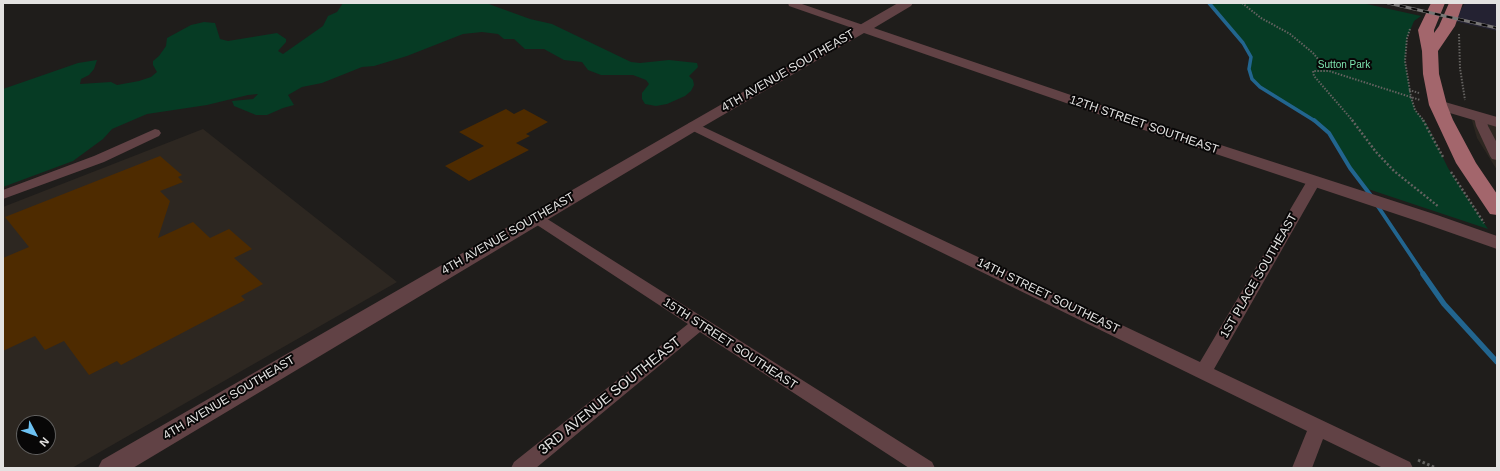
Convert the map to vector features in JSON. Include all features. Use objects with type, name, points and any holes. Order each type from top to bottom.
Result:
[{"type":"main road","points":[[1438,3],[1426,30],[1430,51],[1431,74],[1438,105],[1466,163],[1497,209]]},
{"type":"main road","points":[[1430,51],[1444,31],[1456,3]]},
{"type":"street","name":"4TH AVENUE SOUTHEAST","points":[[111,468],[693,126],[907,3]]},
{"type":"street","name":"12TH STREET SOUTHEAST","points":[[792,4],[1150,127],[1314,181],[1436,214],[1497,243]]},
{"type":"street","points":[[1438,105],[1497,122]]},
{"type":"street","points":[[1480,117],[1482,126],[1497,156]]},
{"type":"street","name":"14TH STREET SOUTHEAST","points":[[693,126],[1403,468]]},
{"type":"street","points":[[3,196],[106,156],[156,133]]},
{"type":"street","name":"1ST PLACE SOUTHEAST","points":[[1204,371],[1314,181]]},
{"type":"street","name":"15TH STREET SOUTHEAST","points":[[536,218],[919,466]]},
{"type":"street","name":"3RD AVENUE SOUTHEAST","points":[[521,468],[699,324]]},
{"type":"street","points":[[1302,468],[1318,427]]},
{"type":"path","points":[[1242,3],[1261,18],[1290,34],[1313,53],[1329,71]]},
{"type":"path","points":[[1410,27],[1407,38],[1405,61],[1411,97]]},
{"type":"path","points":[[1460,32],[1460,68],[1466,101]]},
{"type":"path","points":[[1436,214],[1376,152],[1357,126],[1312,72],[1315,70],[1329,71],[1438,105]]},
{"type":"shaded area","points":[[1465,3],[1497,3],[1497,31],[1454,21]]},
{"type":"shaded area","points":[[1469,110],[1497,118],[1497,170],[1477,138]]},
{"type":"shaded area","points":[[203,129],[397,282],[72,468],[3,468],[3,207]]},
{"type":"green space","points":[[343,3],[486,3],[530,19],[552,24],[631,62],[640,63],[669,60],[697,63],[698,67],[689,76],[693,80],[694,85],[691,91],[685,96],[667,104],[656,106],[645,104],[642,99],[642,93],[649,84],[646,80],[633,75],[601,75],[588,70],[582,62],[564,60],[544,49],[525,49],[514,39],[504,39],[498,34],[482,32],[463,34],[407,56],[374,66],[362,67],[322,83],[302,87],[288,95],[294,105],[267,115],[256,115],[234,106],[232,101],[253,99],[258,94],[207,105],[147,114],[112,129],[103,139],[73,161],[3,187],[3,89],[78,63],[97,60],[94,69],[89,75],[81,79],[80,84],[111,82],[117,85],[151,77],[157,72],[153,65],[153,61],[159,56],[166,46],[167,38],[191,25],[204,22],[215,23],[220,39],[228,41],[277,33],[286,39],[286,42],[278,51],[283,54],[323,26],[328,16],[337,12]]},
{"type":"green space","name":"Sutton Park","points":[[1209,3],[1362,3],[1421,16],[1414,21],[1407,38],[1405,61],[1411,97],[1415,110],[1426,123],[1448,168],[1488,229],[1365,188],[1350,168],[1329,133],[1313,119],[1260,87],[1252,79],[1249,69],[1251,57],[1243,43]]},
{"type":"building","points":[[506,109],[514,114],[524,109],[548,122],[526,134],[530,136],[516,143],[529,150],[469,181],[445,166],[484,146],[459,132]]},
{"type":"building","points":[[160,156],[182,175],[178,177],[183,182],[160,191],[170,201],[158,238],[193,222],[210,238],[229,229],[252,249],[234,258],[263,284],[241,296],[245,300],[121,365],[117,361],[89,375],[64,341],[45,350],[35,336],[3,351],[3,258],[29,247],[5,217]]},
{"type":"waterway","points":[[1209,3],[1243,43],[1251,57],[1249,69],[1252,79],[1260,87],[1315,121]]},
{"type":"waterway","points":[[1314,120],[1329,133],[1350,168],[1372,197]]},
{"type":"waterway","points":[[1377,205],[1424,275]]},
{"type":"waterway","points":[[1423,274],[1444,304],[1497,362]]},
{"type":"railway","points":[[1388,3],[1497,28]]}]
